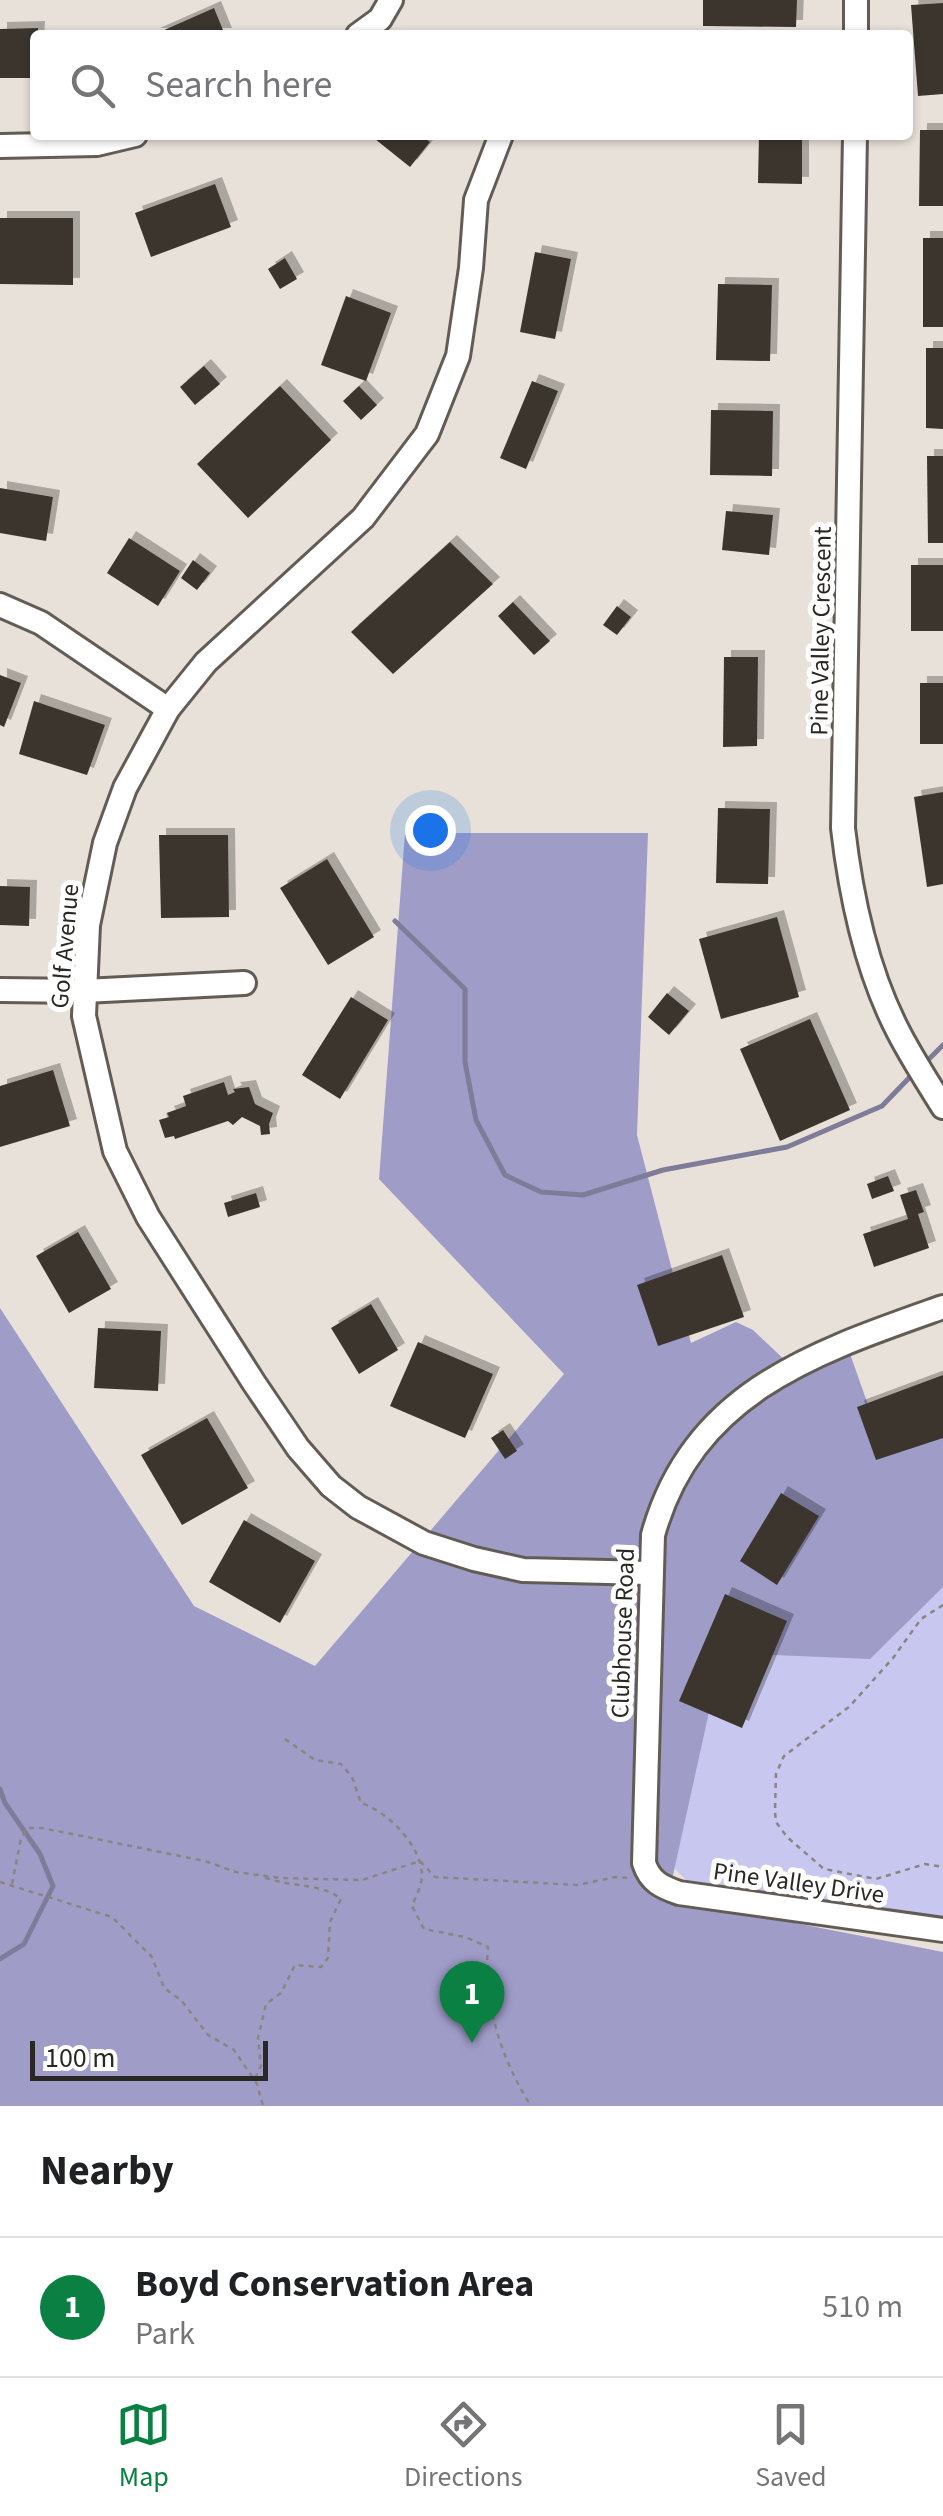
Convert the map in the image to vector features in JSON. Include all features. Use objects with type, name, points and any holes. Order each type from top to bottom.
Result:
[{"type":"street","points":[[856,0],[856,30]]},
{"type":"street","points":[[367,30],[390,18]]},
{"type":"street","points":[[0,146],[97,144],[114,140]]},
{"type":"street","name":"Golf Avenue","points":[[499,140],[476,200],[458,356],[427,434],[363,518],[206,662],[168,709],[126,788],[105,843],[88,925],[84,1016],[115,1151],[148,1217],[254,1383],[298,1448],[330,1486],[358,1507],[424,1543],[474,1560],[523,1570],[650,1572]]},
{"type":"street","name":"Pine Valley Crescent","points":[[855,140],[843,828],[849,880],[878,986],[898,1032],[943,1107]]},
{"type":"street","points":[[0,605],[42,623],[168,709]]},
{"type":"street","points":[[0,990],[84,991],[244,983]]},
{"type":"street","name":"Clubhouse Road","points":[[652,1879],[644,1863],[650,1572],[653,1535],[670,1484],[712,1426],[749,1393],[841,1344],[943,1307]]},
{"type":"street","name":"Pine Valley Drive","points":[[652,1879],[679,1893],[943,1930]]},
{"type":"path","points":[[943,1605],[921,1619],[850,1706],[784,1756],[776,1774],[775,1812],[780,1829],[824,1870],[876,1879],[924,1864],[943,1867]]},
{"type":"path","points":[[284,1739],[315,1760],[341,1764],[352,1777],[361,1803],[380,1808],[435,1878],[578,1885],[616,1877],[652,1879]]},
{"type":"path","points":[[12,1884],[22,1838],[28,1828],[258,1874],[362,1880],[420,1861]]},
{"type":"path","points":[[420,1861],[423,1879],[412,1906],[424,1928],[488,1947],[486,1976],[492,2019],[531,2106]]},
{"type":"path","points":[[254,2079],[261,2066],[258,2038],[266,2004],[282,1994],[295,1964],[321,1967],[328,1958],[330,1922],[341,1900],[330,1890],[279,1884],[258,1874]]},
{"type":"path","points":[[0,1882],[112,1916],[152,1957],[164,1988],[181,2000],[208,2035],[234,2050],[254,2079],[263,2106]]},
{"type":"shaded area","points":[[405,833],[648,833],[637,1135],[691,1343],[736,1322],[753,1330],[789,1364],[849,1351],[872,1416],[943,1429],[943,1587],[870,1659],[722,1653],[668,1898],[943,1952],[943,2106],[0,2106],[0,1308],[194,1606],[315,1666],[564,1374],[379,1179]]},
{"type":"shaded area","points":[[943,1537],[943,1938],[718,1912],[669,1863],[686,1679]]},
{"type":"building","points":[[703,0],[797,0],[796,27],[703,26]]},
{"type":"building","points":[[943,3],[943,94],[918,96],[911,5]]},
{"type":"building","points":[[214,8],[223,30],[164,30]]},
{"type":"building","points":[[38,28],[30,30],[30,78],[0,78],[0,29]]},
{"type":"building","points":[[920,130],[943,130],[943,206],[919,206]]},
{"type":"building","points":[[376,140],[430,142],[410,167]]},
{"type":"building","points":[[759,140],[802,140],[802,184],[758,183]]},
{"type":"building","points":[[215,184],[231,227],[151,257],[135,213]]},
{"type":"building","points":[[0,218],[73,218],[73,285],[0,284]]},
{"type":"building","points":[[923,238],[943,238],[943,327],[923,327]]},
{"type":"building","points":[[535,252],[571,259],[555,339],[520,332]]},
{"type":"building","points":[[285,258],[297,279],[280,289],[268,269]]},
{"type":"building","points":[[718,284],[772,285],[770,361],[716,360]]},
{"type":"building","points":[[346,296],[391,313],[366,381],[321,365]]},
{"type":"building","points":[[926,348],[943,348],[943,429],[926,428]]},
{"type":"building","points":[[204,366],[220,384],[195,405],[180,387]]},
{"type":"building","points":[[532,381],[558,391],[526,469],[500,458]]},
{"type":"building","points":[[280,386],[331,440],[248,518],[197,464]]},
{"type":"building","points":[[359,386],[377,405],[361,420],[343,401]]},
{"type":"building","points":[[711,410],[773,411],[772,476],[710,475]]},
{"type":"building","points":[[927,456],[943,456],[943,543],[928,543]]},
{"type":"building","points":[[0,488],[53,497],[46,541],[0,533]]},
{"type":"building","points":[[726,511],[773,515],[769,555],[722,550]]},
{"type":"building","points":[[129,538],[180,571],[158,606],[107,573]]},
{"type":"building","points":[[450,542],[493,584],[393,674],[351,632]]},
{"type":"building","points":[[193,560],[210,573],[197,590],[181,578]]},
{"type":"building","points":[[911,565],[943,565],[943,631],[911,631]]},
{"type":"building","points":[[513,602],[550,641],[534,655],[498,616]]},
{"type":"building","points":[[617,606],[631,617],[617,635],[603,625]]},
{"type":"building","points":[[724,657],[758,657],[757,746],[723,747]]},
{"type":"building","points":[[0,675],[21,683],[4,727],[0,725]]},
{"type":"building","points":[[920,683],[943,683],[943,744],[920,744]]},
{"type":"building","points":[[34,701],[105,725],[87,775],[19,754]]},
{"type":"building","points":[[943,792],[943,884],[927,887],[914,797]]},
{"type":"building","points":[[718,808],[770,809],[768,884],[716,883]]},
{"type":"building","points":[[159,835],[228,835],[229,917],[161,918]]},
{"type":"building","points":[[327,859],[374,937],[328,965],[280,888]]},
{"type":"building","points":[[0,886],[30,887],[29,926],[0,925]]},
{"type":"building","points":[[777,917],[799,997],[721,1019],[699,939]]},
{"type":"building","points":[[667,993],[689,1011],[669,1035],[648,1017]]},
{"type":"building","points":[[351,997],[388,1020],[340,1099],[302,1075]]},
{"type":"building","points":[[810,1019],[850,1110],[780,1141],[740,1049]]},
{"type":"building","points":[[53,1070],[70,1126],[0,1147],[0,1086]]},
{"type":"building","points":[[224,1082],[228,1095],[235,1092],[233,1089],[249,1087],[255,1104],[273,1113],[270,1134],[261,1135],[260,1126],[242,1117],[233,1125],[228,1121],[175,1139],[165,1138],[159,1120],[186,1106],[183,1096]]},
{"type":"building","points":[[888,1176],[894,1191],[872,1199],[867,1184]]},
{"type":"building","points":[[916,1190],[924,1212],[918,1214],[929,1248],[874,1267],[863,1234],[908,1219],[900,1195]]},
{"type":"building","points":[[256,1193],[260,1207],[228,1217],[224,1203]]},
{"type":"building","points":[[78,1232],[111,1289],[69,1313],[36,1256]]},
{"type":"building","points":[[722,1255],[744,1317],[658,1346],[637,1285]]},
{"type":"building","points":[[371,1304],[398,1350],[359,1374],[331,1328]]},
{"type":"building","points":[[98,1328],[161,1331],[158,1391],[94,1388]]},
{"type":"building","points":[[418,1342],[493,1374],[465,1438],[390,1406]]},
{"type":"building","points":[[943,1375],[943,1438],[876,1460],[857,1407]]},
{"type":"building","points":[[207,1418],[248,1488],[182,1525],[141,1455]]},
{"type":"building","points":[[503,1430],[517,1451],[505,1459],[491,1438]]},
{"type":"building","points":[[781,1493],[819,1516],[777,1585],[740,1561]]},
{"type":"building","points":[[244,1520],[315,1561],[280,1623],[209,1582]]},
{"type":"building","points":[[725,1594],[787,1621],[742,1728],[679,1701]]},
{"type":"waterway","points":[[395,921],[465,989],[465,1062],[476,1120],[505,1175],[541,1192],[583,1195],[663,1170],[787,1147],[882,1106],[909,1078]]},
{"type":"waterway","points":[[929,1059],[943,1045]]},
{"type":"waterway","points":[[0,1789],[5,1803],[40,1854],[53,1886],[24,1944],[0,1959]]},
{"type":"place","name":"Boyd Conservation Area","points":[[472,2043]]}]
